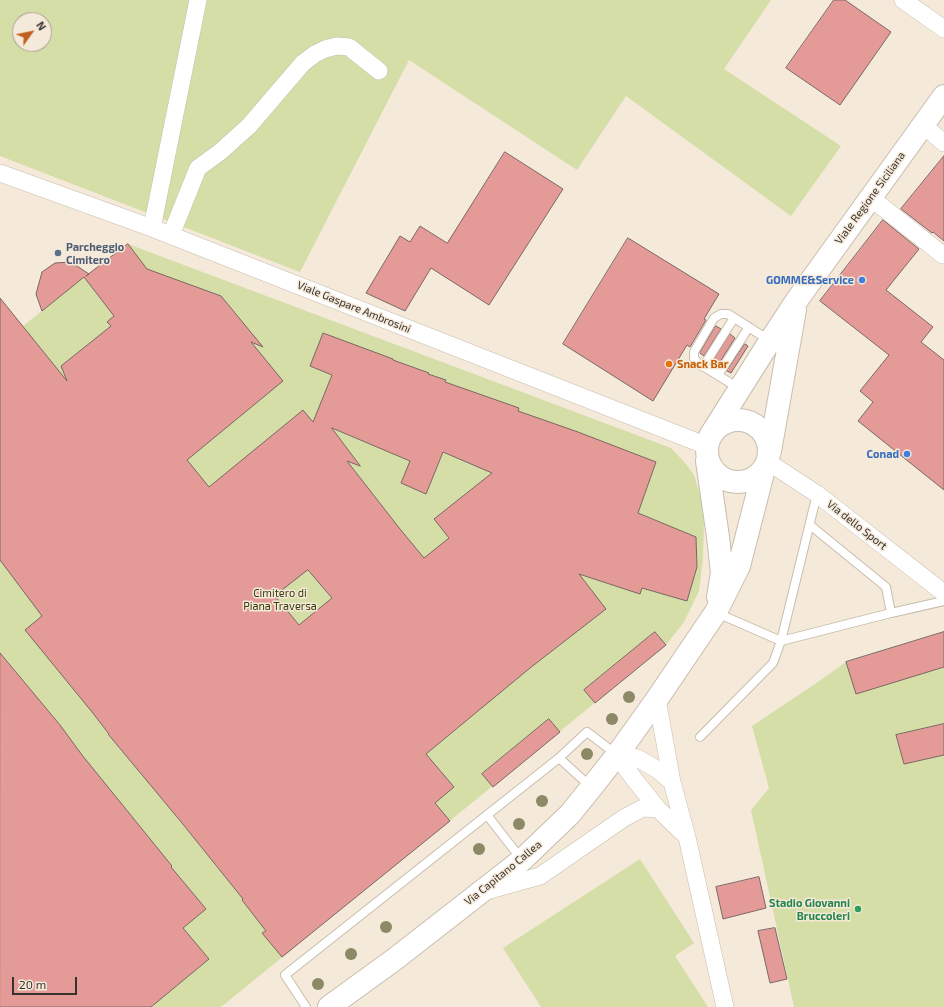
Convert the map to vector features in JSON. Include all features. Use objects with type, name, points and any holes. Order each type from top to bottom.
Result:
[{"type":"main road","name":"Viale Regione Siciliana","points":[[708,446],[740,389],[797,300],[944,96]]},
{"type":"main road","points":[[767,463],[769,448],[767,438],[761,430],[744,420],[734,420],[724,423],[716,429],[708,446],[709,465],[722,479],[730,482],[740,483],[749,481],[757,476],[767,463],[797,300]]},
{"type":"main road","points":[[708,446],[722,573],[716,612]]},
{"type":"main road","name":"Via Capitano Callea","points":[[330,1007],[395,959],[522,860],[570,814],[591,788],[617,755],[657,699],[716,612],[739,566],[767,463]]},
{"type":"street","points":[[152,228],[198,0]]},
{"type":"street","points":[[903,0],[944,29]]},
{"type":"street","points":[[171,235],[198,168],[220,152],[250,126],[303,63],[325,49],[337,46],[349,47],[379,71]]},
{"type":"street","points":[[923,125],[944,142]]},
{"type":"street","name":"Viale Gaspare Ambrosini","points":[[0,173],[171,235],[708,446]]},
{"type":"street","points":[[871,198],[943,255]]},
{"type":"street","name":"Via dello Sport","points":[[767,463],[817,494],[944,593]]},
{"type":"street","points":[[657,699],[672,782],[687,837],[725,1007]]},
{"type":"street","points":[[617,755],[637,758],[658,770],[672,782]]},
{"type":"street","points":[[617,755],[658,809],[687,837]]},
{"type":"street","points":[[480,893],[540,876],[624,818],[643,808],[658,809]]},
{"type":"lane","points":[[740,389],[698,363],[694,358],[694,352],[714,318],[721,314],[728,314],[770,341]]},
{"type":"lane","points":[[703,366],[734,318]]},
{"type":"lane","points":[[718,375],[749,327]]},
{"type":"lane","points":[[700,737],[773,663],[781,641],[817,494]]},
{"type":"lane","points":[[810,525],[886,587],[891,613]]},
{"type":"lane","points":[[716,612],[781,641],[944,601]]},
{"type":"lane","points":[[306,1007],[285,975],[559,758],[587,732],[617,755]]},
{"type":"lane","points":[[559,758],[591,788]]},
{"type":"lane","points":[[487,815],[522,860]]},
{"type":"green space","points":[[0,0],[771,0],[724,69],[841,146],[791,216],[626,96],[577,170],[409,60],[300,272],[0,156]]},
{"type":"green space","name":"Cimitero di Piana Traversa","points":[[128,244],[671,448],[694,475],[702,501],[704,521],[703,559],[699,591],[684,622],[666,645],[221,1007],[42,1007],[0,955],[0,298],[23,326],[42,311],[36,294],[42,272],[48,267],[55,263],[71,262],[82,269],[87,275]]},
{"type":"green space","name":"Stadio Giovanni Bruccoleri","points":[[944,632],[944,1007],[794,1007],[751,810],[769,788],[752,726],[846,662]]},
{"type":"green space","points":[[640,859],[694,943],[675,956],[708,1007],[541,1007],[503,948]]},
{"type":"building","points":[[834,0],[845,0],[891,32],[840,105],[786,68]]},
{"type":"building","points":[[505,152],[563,189],[489,305],[431,268],[405,311],[366,293],[400,236],[410,242],[420,226],[447,243]]},
{"type":"building","points":[[944,156],[944,241],[901,209]]},
{"type":"building","points":[[883,220],[919,249],[886,290],[933,327],[921,342],[944,360],[944,490],[858,421],[873,402],[860,391],[889,355],[820,301]]},
{"type":"building","points":[[628,238],[719,294],[690,347],[687,345],[653,401],[563,344]]},
{"type":"building","name":"Cimitero di Piana Traversa","points":[[128,244],[147,269],[221,296],[263,347],[251,342],[283,381],[187,460],[209,487],[303,410],[313,422],[332,375],[310,366],[323,333],[429,373],[428,374],[446,380],[445,382],[519,408],[518,411],[656,462],[638,513],[696,537],[697,567],[687,601],[642,588],[640,594],[579,574],[606,609],[530,668],[426,754],[454,787],[435,803],[450,821],[282,957],[262,933],[266,931],[242,900],[243,899],[25,630],[42,616],[0,560],[0,298],[67,381],[61,366],[111,326],[107,322],[114,316],[84,277],[42,311],[36,294],[42,272],[55,263],[71,262],[89,274]],"holes":[[[332,428],[410,461],[401,483],[426,494],[443,452],[492,473],[434,519],[449,538],[424,558],[347,461],[360,466]],[[308,570],[332,598],[299,625],[275,596]]]},
{"type":"building","points":[[716,326],[721,329],[704,356],[700,353]]},
{"type":"building","points":[[730,334],[735,338],[718,365],[713,361]]},
{"type":"building","points":[[745,344],[748,346],[731,373],[727,371]]},
{"type":"building","points":[[655,632],[666,645],[595,703],[584,690]]},
{"type":"building","points":[[944,632],[944,667],[856,694],[846,662]]},
{"type":"building","points":[[0,653],[60,725],[82,755],[206,909],[183,928],[209,959],[151,1007],[0,1007]]},
{"type":"building","points":[[549,719],[560,732],[493,787],[482,774]]},
{"type":"building","points":[[944,724],[944,755],[904,764],[896,735]]},
{"type":"building","points":[[759,877],[766,908],[723,919],[716,887]]},
{"type":"building","points":[[775,928],[787,979],[770,983],[758,931]]},
{"type":"place","name":"Parcheggio Cimitero","points":[[58,253]]},
{"type":"place","name":"GOMME&Service","points":[[862,280]]},
{"type":"place","name":"Snack Bar","points":[[669,364]]},
{"type":"place","name":"Conad","points":[[907,454]]},
{"type":"place","name":"Stadio Giovanni Bruccoleri","points":[[858,909]]}]
